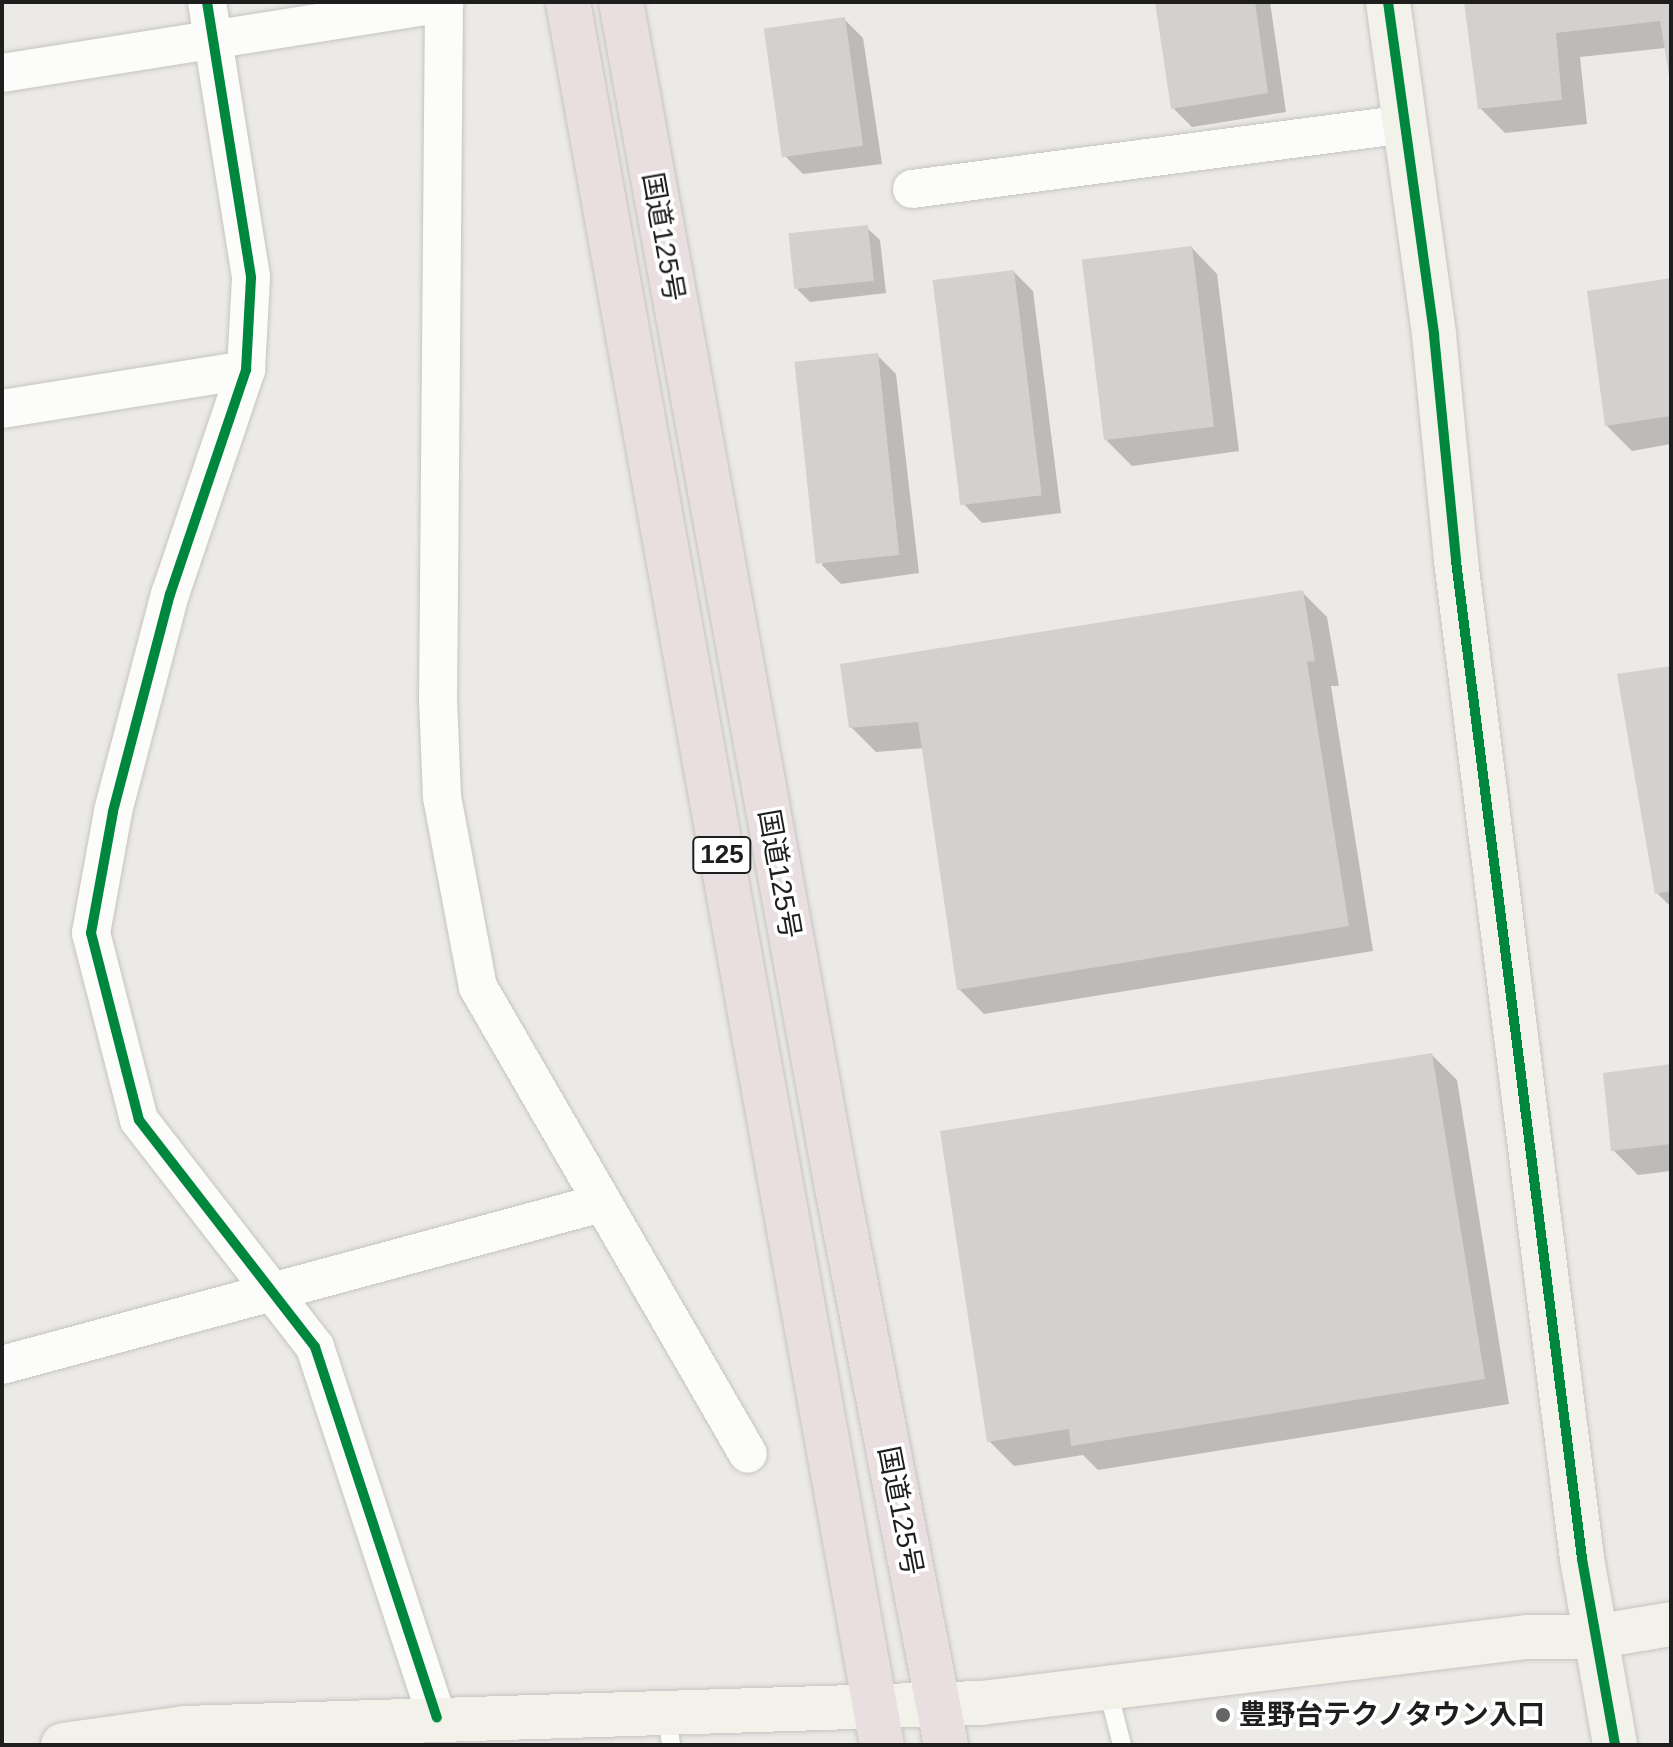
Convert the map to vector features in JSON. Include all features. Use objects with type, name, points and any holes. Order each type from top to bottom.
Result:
[{"type":"highway","name":"国道125号","points":[[568,2],[878,1727]]},
{"type":"highway","name":"国道125号","points":[[621,2],[832,1157],[943,1726]]},
{"type":"street","points":[[207,2],[251,278],[246,370],[170,594],[113,812],[91,933],[139,1120],[315,1347],[437,1717]]},
{"type":"street","points":[[1388,2],[1594,1637],[1615,1745]]},
{"type":"street","points":[[2,73],[444,3],[438,698],[442,797],[478,987],[748,1454]]},
{"type":"street","points":[[912,189],[1405,124]]},
{"type":"street","points":[[2,409],[246,370]]},
{"type":"street","points":[[2,1365],[272,1288],[601,1203]]},
{"type":"street","points":[[63,1745],[185,1728],[437,1717],[668,1728],[943,1726],[1108,1690],[1527,1637],[1594,1637],[1671,1624]]},
{"type":"lane","points":[[1108,1690],[1122,1745]]},
{"type":"building","points":[[1155,2],[1255,2],[1268,93],[1171,109]]},
{"type":"building","points":[[1464,2],[1671,2],[1671,87],[1660,21],[1556,33],[1562,100],[1478,109]]},
{"type":"building","points":[[845,17],[863,146],[782,157],[764,28]]},
{"type":"building","points":[[868,225],[874,281],[794,289],[788,233]]},
{"type":"building","points":[[1192,246],[1214,427],[1104,440],[1082,260]]},
{"type":"building","points":[[1014,270],[1042,495],[960,505],[933,280]]},
{"type":"building","points":[[1671,278],[1671,416],[1605,426],[1587,291]]},
{"type":"building","points":[[878,353],[899,555],[816,564],[794,362]]},
{"type":"building","points":[[1303,590],[1315,661],[1307,662],[1349,926],[957,990],[918,722],[849,728],[840,664]]},
{"type":"building","points":[[1671,666],[1671,891],[1655,894],[1617,674]]},
{"type":"building","points":[[1432,1053],[1485,1379],[1071,1446],[1069,1429],[987,1442],[940,1131]]},
{"type":"building","points":[[1671,1064],[1671,1144],[1611,1151],[1603,1073]]},
{"type":"cycle path","points":[[207,2],[251,278],[246,370],[170,594],[113,812],[91,933],[139,1120],[315,1347],[437,1717]]},
{"type":"cycle path","points":[[1388,2],[1434,335],[1456,561],[1582,1559],[1615,1745]]},
{"type":"place","name":"豊野台テクノタウン入口","points":[[1223,1715]]}]
